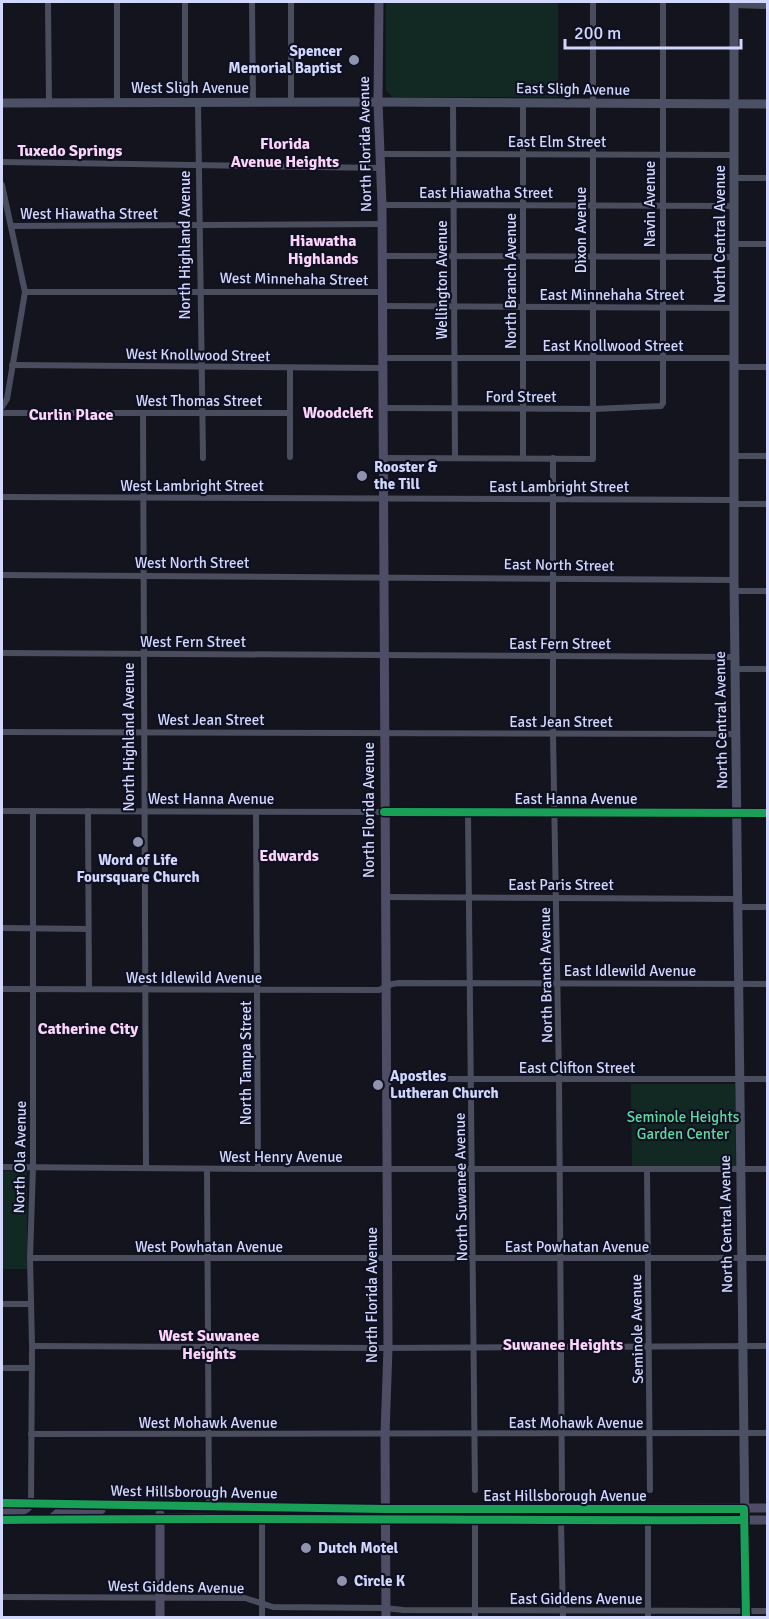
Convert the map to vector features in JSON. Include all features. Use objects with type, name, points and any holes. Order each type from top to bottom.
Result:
[{"type":"main road","name":"North Florida Avenue","points":[[379,2],[388,1348],[385,1434],[386,1613]]},
{"type":"main road","name":"West Hillsborough Avenue","points":[[2,1503],[385,1509]]},
{"type":"main road","points":[[2,1512],[20,1512],[27,1509],[31,1503]]},
{"type":"main road","points":[[50,1520],[60,1511],[107,1510],[124,1505]]},
{"type":"main road","points":[[160,1506],[160,1617]]},
{"type":"main road","points":[[215,1518],[217,1512],[226,1506]]},
{"type":"main road","name":"East Hillsborough Avenue","points":[[385,1509],[768,1508]]},
{"type":"main road","name":"West Hillsborough Avenue","points":[[2,1520],[160,1518],[385,1520]]},
{"type":"main road","name":"East Hillsborough Avenue","points":[[385,1520],[768,1520]]},
{"type":"street","points":[[48,2],[49,104]]},
{"type":"street","points":[[117,2],[117,104]]},
{"type":"street","points":[[185,2],[185,103]]},
{"type":"street","points":[[252,2],[253,103]]},
{"type":"street","points":[[291,2],[291,103]]},
{"type":"street","name":"Dixon Avenue","points":[[553,458],[593,459],[593,2]]},
{"type":"street","name":"Navin Avenue","points":[[661,406],[663,403],[663,2]]},
{"type":"street","points":[[734,3],[768,6]]},
{"type":"street","name":"North Central Avenue","points":[[734,3],[734,579],[746,1614]]},
{"type":"street","name":"West Sligh Avenue","points":[[2,103],[378,102]]},
{"type":"street","name":"East Sligh Avenue","points":[[378,102],[768,104]]},
{"type":"street","name":"North Highland Avenue","points":[[198,103],[203,458]]},
{"type":"street","name":"Wellington Avenue","points":[[453,104],[455,457]]},
{"type":"street","name":"North Branch Avenue","points":[[523,104],[523,458]]},
{"type":"street","name":"East Elm Street","points":[[379,154],[735,155]]},
{"type":"street","points":[[2,162],[380,168]]},
{"type":"street","points":[[735,178],[768,178]]},
{"type":"street","points":[[2,185],[25,292],[7,399],[2,407]]},
{"type":"street","name":"East Hiawatha Street","points":[[382,205],[735,206]]},
{"type":"street","name":"West Hiawatha Street","points":[[12,226],[382,224]]},
{"type":"street","points":[[735,244],[768,244]]},
{"type":"street","points":[[381,256],[735,257]]},
{"type":"street","name":"West Minnehaha Street","points":[[25,292],[382,292]]},
{"type":"street","name":"East Minnehaha Street","points":[[382,306],[735,308]]},
{"type":"street","name":"East Knollwood Street","points":[[382,358],[663,358],[768,366]]},
{"type":"street","name":"West Knollwood Street","points":[[12,364],[382,368]]},
{"type":"street","points":[[290,368],[290,457]]},
{"type":"street","name":"Ford Street","points":[[382,408],[594,409],[661,406]]},
{"type":"street","name":"West Thomas Street","points":[[2,412],[289,413]]},
{"type":"street","name":"North Highland Avenue","points":[[143,413],[146,1168]]},
{"type":"street","points":[[735,456],[768,456]]},
{"type":"street","points":[[382,458],[553,458]]},
{"type":"street","name":"North Branch Avenue","points":[[553,458],[553,734],[558,983],[562,1492]]},
{"type":"street","name":"West Lambright Street","points":[[2,497],[383,498]]},
{"type":"street","name":"East Lambright Street","points":[[383,498],[768,504]]},
{"type":"street","name":"West North Street","points":[[2,575],[383,576]]},
{"type":"street","name":"East North Street","points":[[383,576],[734,579]]},
{"type":"street","points":[[735,591],[768,591]]},
{"type":"street","name":"West Fern Street","points":[[2,654],[384,655]]},
{"type":"street","name":"East Fern Street","points":[[384,655],[736,657]]},
{"type":"street","points":[[736,669],[768,669]]},
{"type":"street","name":"West Jean Street","points":[[2,732],[384,733]]},
{"type":"street","name":"East Jean Street","points":[[384,733],[737,734]]},
{"type":"street","name":"West Hanna Avenue","points":[[2,811],[384,812]]},
{"type":"street","name":"North Ola Avenue","points":[[31,1503],[33,811]]},
{"type":"street","points":[[88,811],[89,989]]},
{"type":"street","name":"North Tampa Street","points":[[256,812],[258,1169]]},
{"type":"street","name":"East Hanna Avenue","points":[[384,812],[768,813]]},
{"type":"street","name":"North Suwanee Avenue","points":[[468,812],[475,1490]]},
{"type":"street","name":"East Paris Street","points":[[385,897],[556,897],[738,903],[768,907]]},
{"type":"street","points":[[2,928],[88,929]]},
{"type":"street","name":"East Idlewild Avenue","points":[[386,987],[392,984],[471,982],[768,984]]},
{"type":"street","name":"West Idlewild Avenue","points":[[2,988],[379,990],[386,987]]},
{"type":"street","name":"East Clifton Street","points":[[386,1079],[768,1079]]},
{"type":"street","name":"West Henry Avenue","points":[[2,1167],[768,1169]]},
{"type":"street","points":[[207,1169],[209,1506]]},
{"type":"street","name":"Seminole Avenue","points":[[647,1169],[650,1490]]},
{"type":"street","name":"West Powhatan Avenue","points":[[30,1258],[387,1259]]},
{"type":"street","name":"East Powhatan Avenue","points":[[387,1259],[768,1258]]},
{"type":"street","points":[[2,1304],[31,1304]]},
{"type":"street","points":[[32,1346],[388,1348],[768,1346]]},
{"type":"street","points":[[2,1368],[32,1368]]},
{"type":"street","name":"East Mohawk Avenue","points":[[385,1434],[768,1433]]},
{"type":"street","name":"West Mohawk Avenue","points":[[32,1434],[385,1434]]},
{"type":"street","points":[[262,1519],[262,1617]]},
{"type":"street","points":[[475,1520],[475,1614]]},
{"type":"street","points":[[561,1520],[563,1614]]},
{"type":"street","points":[[648,1520],[648,1614]]},
{"type":"street","name":"West Giddens Avenue","points":[[2,1597],[245,1598],[280,1607],[386,1613]]},
{"type":"street","name":"East Giddens Avenue","points":[[386,1613],[746,1614],[768,1611]]},
{"type":"green space","points":[[386,2],[558,2],[558,97],[393,97],[386,91]]},
{"type":"green space","name":"Seminole Heights Garden Center","points":[[631,1084],[735,1084],[736,1167],[632,1167]]},
{"type":"green space","points":[[2,1171],[27,1171],[27,1269],[2,1269]]},
{"type":"cycle path","points":[[384,812],[768,813]]},
{"type":"cycle path","points":[[2,1503],[385,1509],[744,1509],[746,1618]]},
{"type":"cycle path","points":[[2,1520],[744,1520]]},
{"type":"place","name":"Spencer Memorial Baptist","points":[[354,60]]},
{"type":"place","name":"Rooster & the Till","points":[[362,476]]},
{"type":"place","name":"Word of Life Foursquare Church","points":[[138,842]]},
{"type":"place","name":"Apostles Lutheran Church","points":[[378,1085]]},
{"type":"place","name":"Dutch Motel","points":[[306,1548]]},
{"type":"place","name":"Circle K","points":[[342,1581]]},
{"type":"district","name":"Tuxedo Springs","points":[[70,150]]},
{"type":"district","name":"Florida Avenue Heights","points":[[285,152]]},
{"type":"district","name":"Hiawatha Highlands","points":[[323,249]]},
{"type":"district","name":"Woodcleft","points":[[338,412]]},
{"type":"district","name":"Curlin Place","points":[[71,414]]},
{"type":"district","name":"Edwards","points":[[289,855]]},
{"type":"district","name":"Catherine City","points":[[88,1028]]},
{"type":"district","name":"West Suwanee Heights","points":[[209,1344]]},
{"type":"district","name":"Suwanee Heights","points":[[563,1344]]}]
